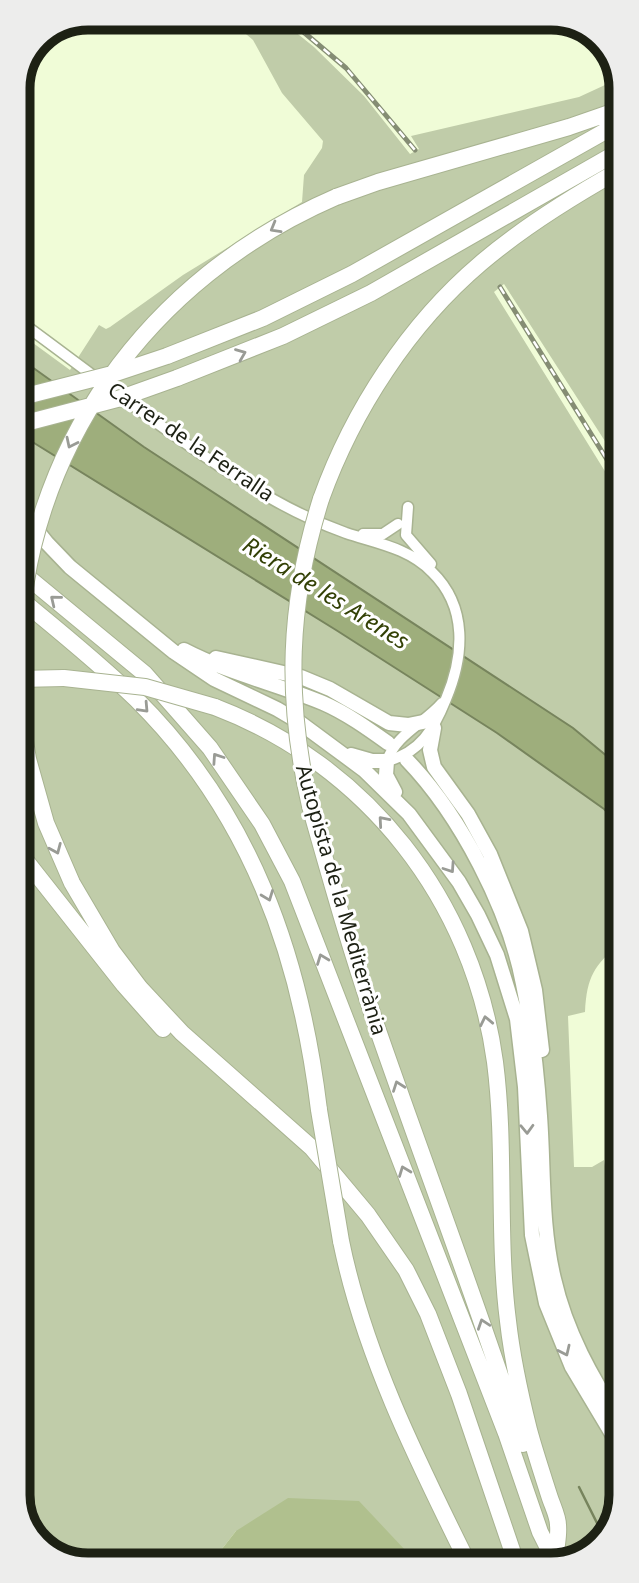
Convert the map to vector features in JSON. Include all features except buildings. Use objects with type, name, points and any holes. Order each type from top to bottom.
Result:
[{"type":"highway","points":[[30,565],[43,513],[66,453],[103,388],[146,332],[196,282],[272,229],[336,197],[609,113]]},
{"type":"highway","points":[[30,395],[116,373],[263,318],[352,274],[609,129]]},
{"type":"highway","points":[[30,422],[121,398],[283,336],[360,298],[609,157]]},
{"type":"highway","name":"Autopista de la Mediterrània","points":[[555,1553],[501,1377],[369,1002],[310,806],[296,731],[292,651],[302,567],[321,499],[337,458],[366,404],[396,358],[443,300],[481,262],[522,231],[609,177]]},
{"type":"highway","points":[[30,579],[145,674],[210,747],[261,824],[292,881],[506,1433],[540,1532],[553,1553]]},
{"type":"highway","points":[[30,607],[136,699],[186,755],[235,827],[267,891],[288,953],[308,1032],[341,1241],[358,1304],[378,1363],[412,1445],[463,1553]]},
{"type":"highway","points":[[30,677],[64,678],[145,687],[215,707],[239,717],[292,745],[349,786],[375,811],[417,862],[434,888],[462,943],[482,998],[494,1060],[508,1321],[529,1430],[558,1524],[557,1552]]},
{"type":"highway","points":[[30,766],[46,823],[72,883],[112,951],[140,988],[182,1033],[312,1148],[380,1230],[418,1291],[459,1394],[513,1553]]},
{"type":"highway","points":[[30,866],[156,1023],[304,1156],[333,1176]]},
{"type":"main road","points":[[30,522],[70,567],[174,652],[204,673],[277,709],[340,751],[374,779],[409,814]]},
{"type":"main road","points":[[132,618],[180,648],[224,668],[325,704],[388,743]]},
{"type":"main road","points":[[180,648],[301,677],[330,689],[389,723],[428,723],[434,767],[468,814],[490,854],[521,931],[531,967],[540,1021],[543,1087],[540,1114]]},
{"type":"main road","points":[[340,751],[372,761],[387,761],[385,771],[388,780],[470,899],[492,944],[517,1019],[523,1061],[530,1217],[541,1286],[565,1352],[609,1428]]},
{"type":"main road","points":[[407,760],[430,785],[461,833],[506,927],[523,982],[540,1114],[545,1222],[556,1289],[576,1343],[609,1402]]},
{"type":"street","name":"Carrer de la Ferralla","points":[[30,329],[242,481],[306,517],[398,550],[422,563],[445,586],[454,603],[459,625],[458,662],[447,697],[428,723]]},
{"type":"street","points":[[398,550],[394,538],[398,524],[408,507],[405,526],[407,538],[424,556],[445,586]]},
{"type":"street","points":[[347,533],[380,534],[392,530],[398,524]]},
{"type":"street","points":[[387,761],[414,749],[428,723]]},
{"type":"street","points":[[387,761],[400,740],[428,723]]},
{"type":"shaded area","points":[[241,30],[293,30],[364,96],[410,154],[419,149],[411,136],[579,97],[609,83],[609,447],[504,284],[494,292],[609,478],[609,758],[573,728],[144,447],[30,366],[30,341],[70,370],[99,325],[106,329],[110,327],[183,275],[302,202],[304,175],[322,148],[323,141],[282,93],[253,40]]},
{"type":"shaded area","points":[[30,440],[497,733],[609,814],[609,953],[598,965],[590,980],[585,1012],[568,1016],[574,1167],[592,1167],[604,1160],[609,1191],[609,1503],[603,1521],[590,1539],[570,1550],[551,1553],[407,1553],[236,1531],[219,1553],[84,1553],[69,1550],[52,1541],[42,1531],[31,1507]]},
{"type":"shaded area","points":[[288,1498],[359,1501],[407,1553],[219,1553],[236,1531]]},
{"type":"water","name":"Riera de les Arenes","points":[[30,366],[144,447],[573,728],[609,758],[609,814],[497,733],[30,440]]},
{"type":"waterway","points":[[579,1487],[599,1527]]},
{"type":"railway","points":[[301,30],[346,68],[415,150]]},
{"type":"railway","points":[[500,287],[609,463]]}]
